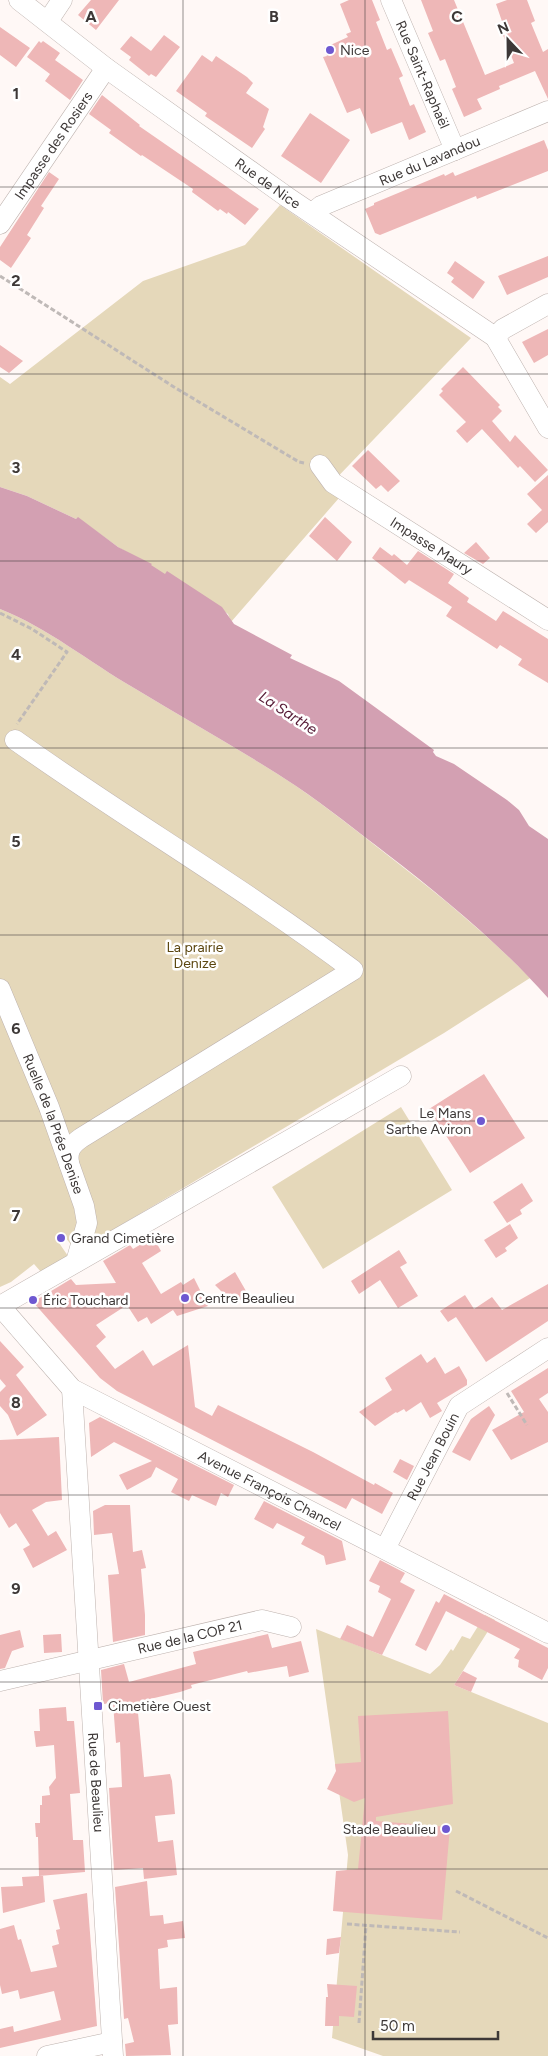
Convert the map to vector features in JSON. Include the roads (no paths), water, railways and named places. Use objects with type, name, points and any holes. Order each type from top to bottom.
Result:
[{"type":"street","name":"Rue de Nice","points":[[19,0],[106,68],[312,214],[495,337]]},
{"type":"street","points":[[48,21],[62,0]]},
{"type":"street","name":"Rue Saint-Raphaël","points":[[391,0],[455,150]]},
{"type":"street","name":"Impasse des Rosiers","points":[[0,224],[106,68]]},
{"type":"street","name":"Rue du Lavandou","points":[[312,214],[321,206],[548,110]]},
{"type":"street","points":[[548,304],[503,329],[495,337],[548,428]]},
{"type":"street","name":"Impasse Maury","points":[[320,465],[333,483],[548,620]]},
{"type":"street","points":[[16,733],[85,789],[308,936],[353,970],[81,1138],[68,1154],[69,1163]]},
{"type":"street","name":"Ruelle de la Prée Denise","points":[[0,988],[49,1107],[84,1206],[87,1223],[76,1262]]},
{"type":"street","points":[[4,1311],[40,1282],[401,1076]]},
{"type":"street","name":"Avenue François Chancel","points":[[4,1311],[72,1388],[548,1633]]},
{"type":"street","name":"Rue Jean Bouin","points":[[384,1549],[459,1406],[548,1348]]},
{"type":"street","name":"Rue de Beaulieu","points":[[72,1388],[112,2049]]},
{"type":"street","name":"Rue de la COP 21","points":[[0,1681],[262,1620],[291,1627]]},
{"type":"street","points":[[47,2056],[112,2049]]},
{"type":"water","name":"La Sarthe","points":[[0,487],[27,496],[76,519],[78,517],[118,547],[152,564],[165,574],[167,571],[222,607],[234,624],[292,655],[290,658],[339,681],[434,750],[433,752],[436,756],[454,764],[519,810],[529,826],[548,839],[548,998],[491,940],[429,887],[308,794],[117,678],[52,635],[0,609]]},
{"type":"place","name":"Nice","points":[[330,50]]},
{"type":"place","name":"Le Mans Sarthe Aviron","points":[[481,1121]]},
{"type":"place","name":"Grand Cimetière","points":[[61,1238]]},
{"type":"place","name":"Centre Beaulieu","points":[[185,1298]]},
{"type":"place","name":"Éric Touchard","points":[[33,1300]]},
{"type":"place","name":"Cimetière Ouest","points":[[98,1706]]},
{"type":"place","name":"Stade Beaulieu","points":[[446,1829]]},
{"type":"park label","name":"La prairie Denize","points":[[195,956]]}]
